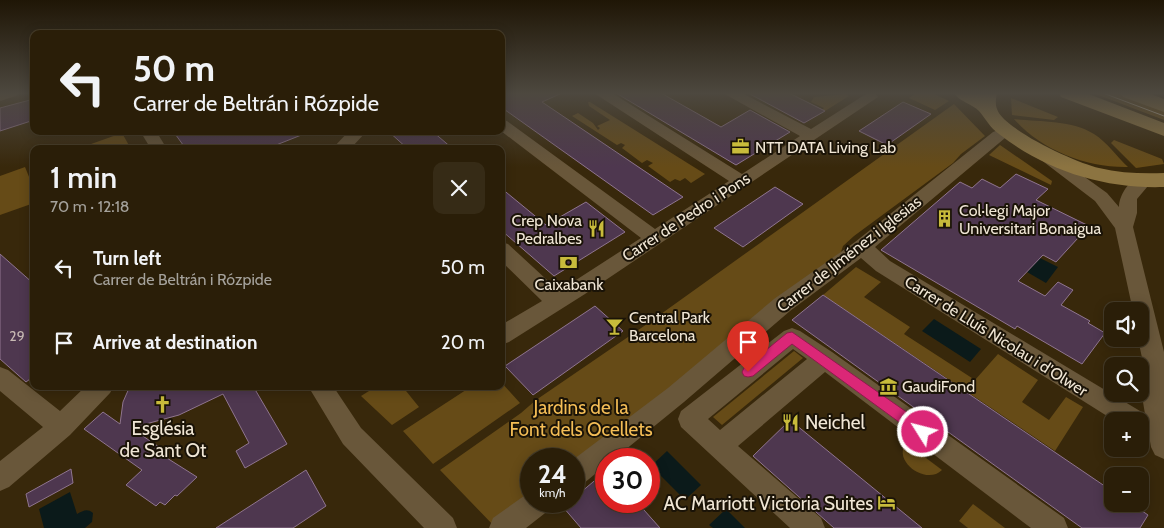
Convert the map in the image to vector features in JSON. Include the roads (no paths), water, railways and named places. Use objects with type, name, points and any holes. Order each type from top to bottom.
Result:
[{"type":"main road","points":[[999,118],[1009,131],[1038,151],[1070,166],[1099,175],[1154,180]]},
{"type":"main road","points":[[1131,118],[1164,130]]},
{"type":"street","points":[[639,118],[741,181]]},
{"type":"street","points":[[776,118],[812,136]]},
{"type":"street","name":"Carrer de Pedro i Pons","points":[[505,333],[812,136],[837,118]]},
{"type":"street","points":[[505,127],[654,238]]},
{"type":"street","name":"Carrer de Jiménez i Iglesias","points":[[585,466],[676,395],[782,305],[862,246],[999,135],[1009,131]]},
{"type":"street","points":[[344,145],[355,135]]},
{"type":"street","points":[[1038,151],[1100,197],[1124,227],[1160,373],[1154,396],[1164,442]]},
{"type":"street","points":[[1124,227],[1128,213],[1128,198],[1154,180]]},
{"type":"street","name":"Carrer de Lluís Nicolau i d'Olwer","points":[[862,246],[883,266],[1121,412]]},
{"type":"street","points":[[505,253],[556,301]]},
{"type":"street","points":[[811,528],[690,419],[792,337],[1054,528]]},
{"type":"street","points":[[721,445],[824,359]]},
{"type":"street","points":[[0,377],[61,426]]},
{"type":"street","points":[[0,478],[61,426],[98,390]]},
{"type":"street","points":[[323,390],[352,436],[443,528]]},
{"type":"street","points":[[1149,431],[1164,442]]},
{"type":"street","points":[[503,528],[523,513]]},
{"type":"place","name":"NTT DATA Living Lab","points":[[741,147]]},
{"type":"place","name":"Col·legi Major Universitari Bonaigua","points":[[945,219]]},
{"type":"place","name":"Crep Nova Pedralbes","points":[[596,229]]},
{"type":"place","name":"Caixabank","points":[[569,262]]},
{"type":"place","name":"Central Park Barcelona","points":[[615,326]]},
{"type":"place","name":"GaudiFond","points":[[888,386]]},
{"type":"place","name":"Església de Sant Ot","points":[[163,405]]},
{"type":"place","name":"Neichel","points":[[791,422]]},
{"type":"place","name":"AC Marriott Victoria Suites","points":[[887,503]]},
{"type":"park label","name":"Jardins de la Font dels Ocellets","points":[[581,418]]}]
